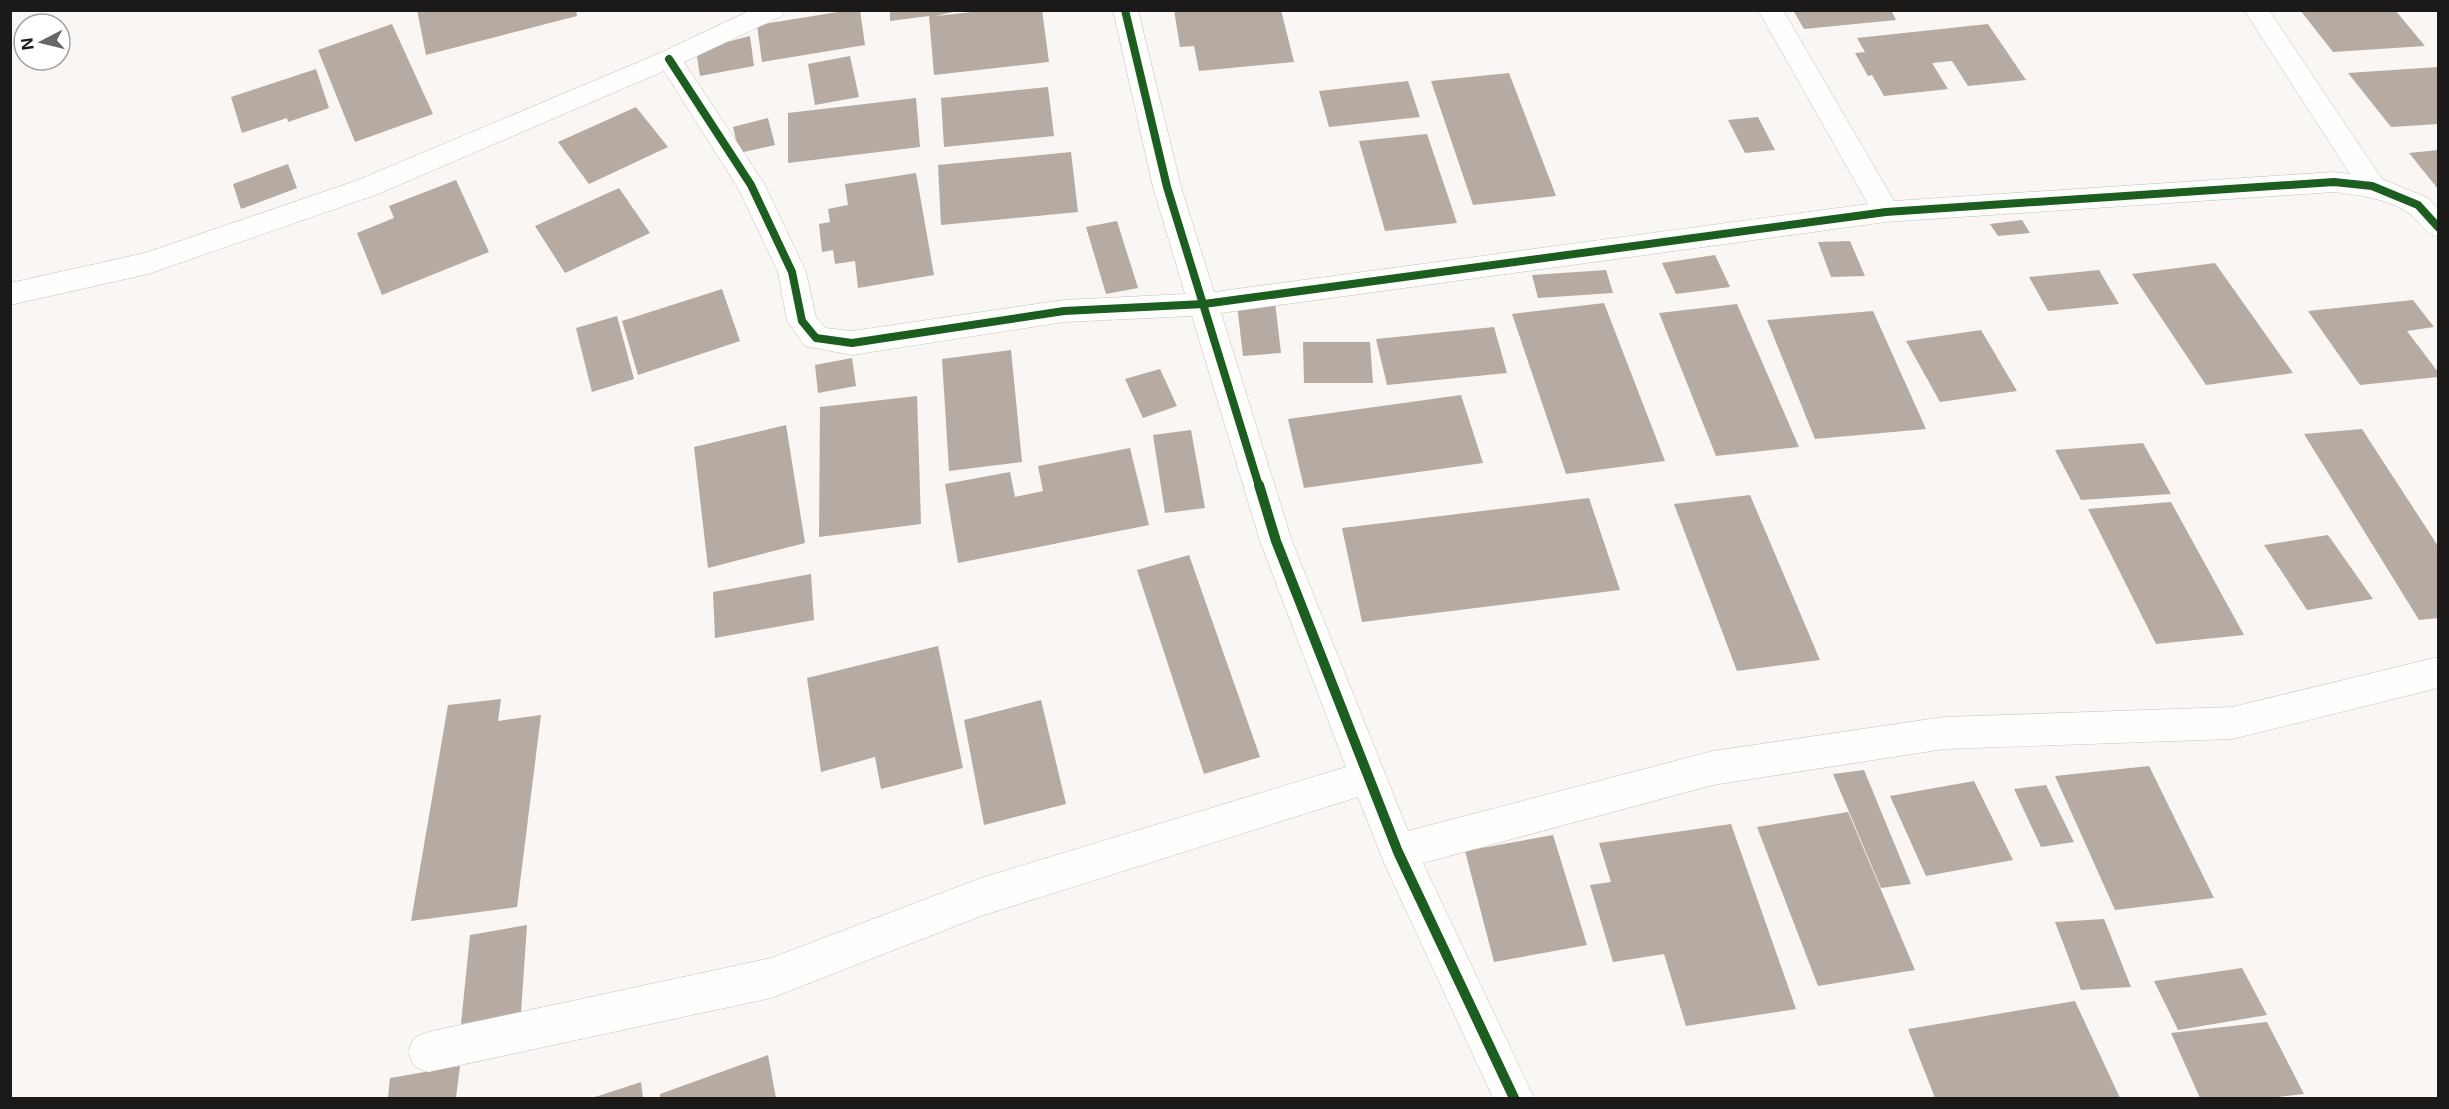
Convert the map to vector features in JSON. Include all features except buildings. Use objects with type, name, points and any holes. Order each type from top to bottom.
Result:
[{"type":"street","points":[[10,294],[148,263],[368,187],[669,59],[773,10]]},
{"type":"street","points":[[1125,10],[1167,187],[1276,541],[1398,852],[1514,1098]]},
{"type":"street","points":[[1770,10],[1886,212]]},
{"type":"street","points":[[2256,10],[2372,186]]},
{"type":"street","points":[[669,59],[751,184],[792,272],[802,321],[816,338],[852,343],[1064,310],[1204,304],[1886,212],[2334,182],[2372,186],[2418,205],[2439,227]]},
{"type":"street","points":[[1398,852],[1713,768],[1944,733],[2232,723],[2439,673]]},
{"type":"street","points":[[428,1053],[771,978],[981,897],[1368,777]]},
{"type":"cycle path","points":[[1125,10],[1167,187],[1276,541],[1398,852],[1514,1098]]},
{"type":"cycle path","points":[[669,59],[751,185],[792,272],[802,321],[816,338],[852,343],[1064,311],[1204,304],[1886,212],[2334,182],[2372,186],[2418,205],[2438,227]]}]
